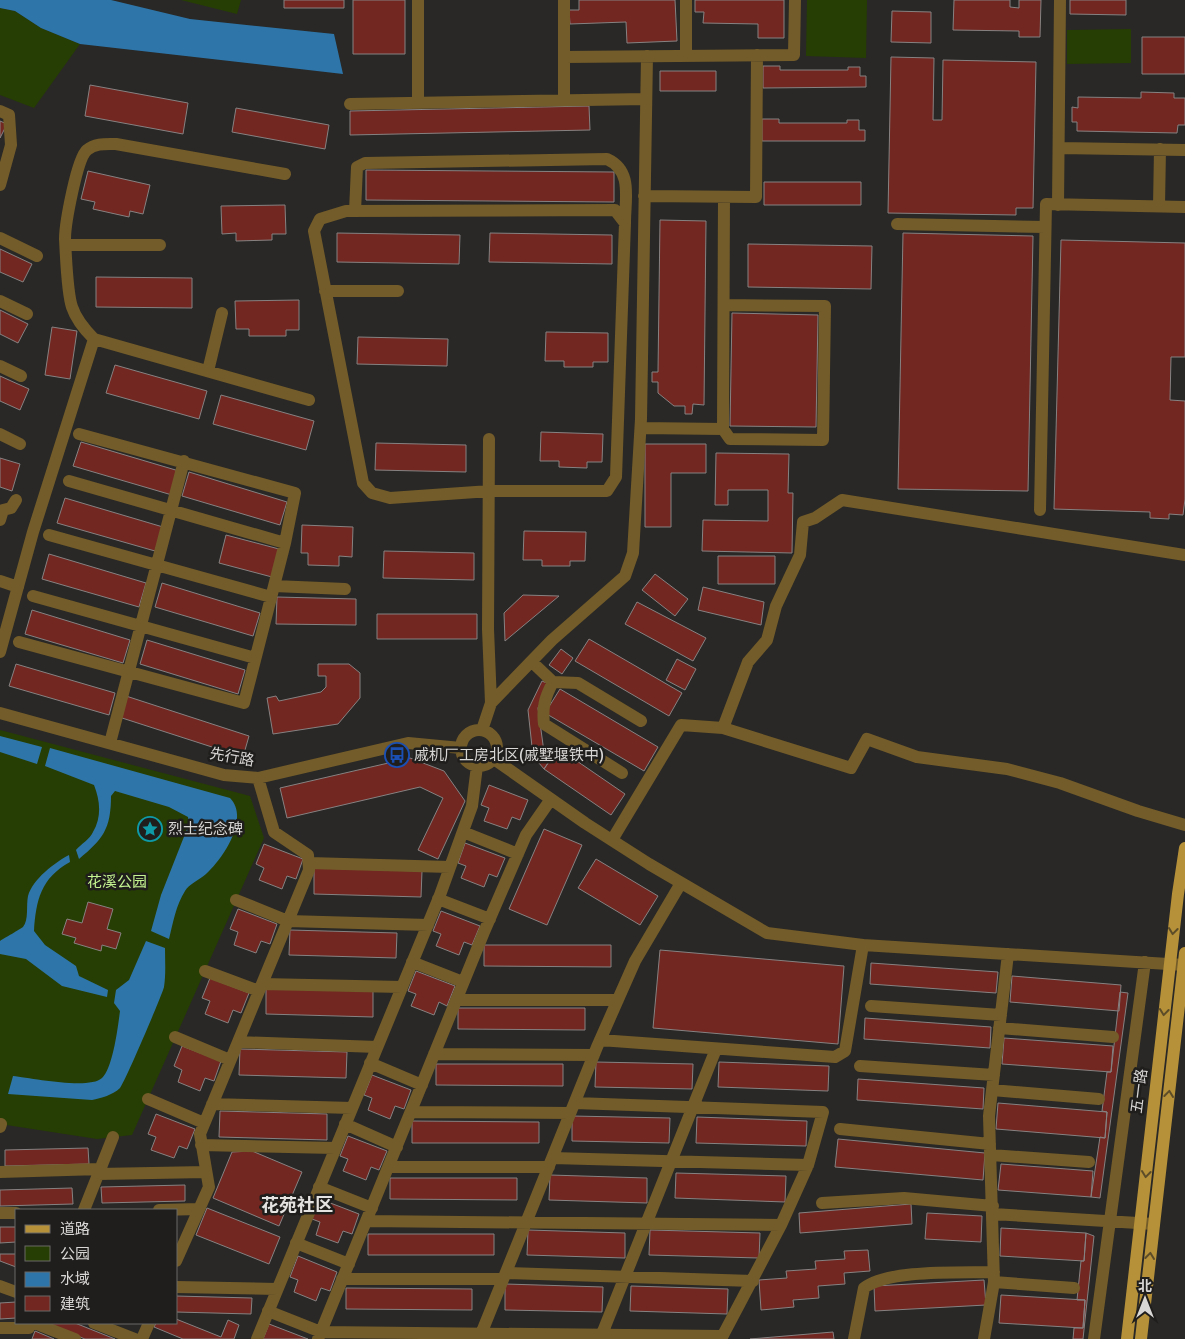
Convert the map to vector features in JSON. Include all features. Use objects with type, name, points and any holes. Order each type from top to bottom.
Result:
[{"type":"main road","name":"五一路","points":[[1127,1339],[1185,848]]},
{"type":"main road","name":"五一路","points":[[1141,1339],[1184,959]]},
{"type":"street","points":[[418,0],[418,101]]},
{"type":"street","points":[[564,0],[564,99]]},
{"type":"street","points":[[686,0],[686,55]]},
{"type":"street","points":[[564,57],[794,55],[795,0]]},
{"type":"street","points":[[1058,205],[1060,0]]},
{"type":"street","points":[[644,196],[756,197],[757,55]]},
{"type":"street","points":[[491,703],[552,640],[624,576],[633,553],[641,428],[647,56]]},
{"type":"street","points":[[350,104],[418,101],[646,99]]},
{"type":"street","points":[[0,111],[9,115],[11,145],[1,178]]},
{"type":"street","points":[[285,174],[116,144],[100,144],[87,150],[79,161],[65,237],[72,307],[84,328],[94,339],[309,400]]},
{"type":"street","points":[[1059,148],[1185,150]]},
{"type":"street","points":[[1159,206],[1160,149]]},
{"type":"street","points":[[355,211],[355,176],[357,167],[365,162],[607,159],[617,164],[624,174],[626,223],[616,477],[607,491],[490,491],[390,498],[372,493],[363,484],[314,231],[320,220],[346,211],[355,211],[614,210],[626,223]]},
{"type":"street","points":[[724,197],[723,429],[730,439],[823,440],[824,306],[724,305]]},
{"type":"street","points":[[1040,510],[1046,204],[1185,207]]},
{"type":"street","points":[[897,224],[1045,226]]},
{"type":"street","points":[[0,238],[37,256]]},
{"type":"street","points":[[66,245],[160,245]]},
{"type":"street","points":[[325,291],[398,290]]},
{"type":"street","points":[[0,301],[27,314]]},
{"type":"street","points":[[208,371],[222,313]]},
{"type":"street","points":[[0,652],[32,532],[94,339]]},
{"type":"street","points":[[0,366],[21,376]]},
{"type":"street","points":[[641,428],[723,429]]},
{"type":"street","points":[[0,434],[20,444]]},
{"type":"street","points":[[19,642],[244,703],[285,543],[295,493],[184,461],[79,434]]},
{"type":"street","points":[[482,730],[491,703],[488,629],[489,439]]},
{"type":"street","points":[[110,743],[184,461]]},
{"type":"street","points":[[69,481],[285,543]]},
{"type":"street","points":[[1,513],[11,508],[16,500]]},
{"type":"street","points":[[723,728],[748,662],[767,640],[776,606],[800,556],[803,522],[815,518],[842,500],[1185,555]]},
{"type":"street","points":[[49,535],[157,565],[272,592],[345,588]]},
{"type":"street","points":[[0,581],[18,587]]},
{"type":"street","points":[[33,596],[255,658]]},
{"type":"street","points":[[532,662],[553,682],[578,683],[641,720]]},
{"type":"street","points":[[553,682],[542,709],[544,724],[622,773]]},
{"type":"street","name":"先行路","points":[[0,713],[224,775],[258,778],[408,743],[461,748]]},
{"type":"street","points":[[612,840],[681,725],[723,728],[851,768],[867,739],[917,757],[1007,769],[1060,783],[1138,812],[1185,825]]},
{"type":"street","points":[[474,730],[482,730],[490,733],[495,739],[497,747],[494,759],[489,763],[477,766],[465,760],[461,748],[462,740],[474,730]]},
{"type":"street","points":[[494,759],[612,840],[767,933],[863,945],[1170,964],[1184,959]]},
{"type":"street","points":[[257,1339],[438,899],[472,806],[477,766]]},
{"type":"street","points":[[179,1248],[209,1186],[200,1134],[309,870],[308,855],[274,832],[258,778]]},
{"type":"street","points":[[320,1336],[490,918],[526,835],[551,799]]},
{"type":"street","points":[[463,832],[518,854]]},
{"type":"street","points":[[308,863],[450,867]]},
{"type":"street","points":[[480,1336],[600,1040],[635,961],[681,883]]},
{"type":"street","points":[[438,899],[490,918]]},
{"type":"street","points":[[236,900],[288,921],[428,925]]},
{"type":"street","points":[[600,1040],[835,1057],[845,1051],[863,945]]},
{"type":"street","points":[[984,1339],[994,1277],[989,1116],[1008,954]]},
{"type":"street","points":[[412,962],[463,982]]},
{"type":"street","points":[[1094,1339],[1145,962]]},
{"type":"street","points":[[205,971],[260,988],[402,987]]},
{"type":"street","points":[[456,1000],[618,1000]]},
{"type":"street","points":[[871,1006],[1113,1037]]},
{"type":"street","points":[[175,1037],[230,1060]]},
{"type":"street","points":[[238,1042],[377,1047]]},
{"type":"street","points":[[601,1336],[716,1049]]},
{"type":"street","points":[[434,1054],[594,1055]]},
{"type":"street","points":[[370,1063],[422,1085]]},
{"type":"street","points":[[860,1066],[994,1076]]},
{"type":"street","points":[[992,1090],[1099,1099]]},
{"type":"street","points":[[148,1099],[204,1123]]},
{"type":"street","points":[[212,1104],[352,1108]]},
{"type":"street","points":[[268,1311],[320,1336],[722,1337],[781,1225],[808,1165],[823,1112],[693,1107],[411,1112]]},
{"type":"street","points":[[345,1124],[397,1147]]},
{"type":"street","points":[[840,1129],[1089,1162]]},
{"type":"street","points":[[84,1209],[113,1137]]},
{"type":"street","points":[[201,1145],[335,1148]]},
{"type":"street","points":[[388,1167],[551,1162],[671,1161],[808,1165]]},
{"type":"street","points":[[0,1172],[206,1172]]},
{"type":"street","points":[[319,1186],[372,1208]]},
{"type":"street","points":[[822,1203],[904,1198],[993,1210],[1154,1224]]},
{"type":"street","points":[[178,1210],[199,1209]]},
{"type":"street","points":[[0,1213],[15,1212]]},
{"type":"street","points":[[366,1220],[781,1225]]},
{"type":"street","points":[[296,1243],[349,1264]]},
{"type":"street","points":[[854,1339],[864,1288],[875,1280],[923,1274],[994,1277],[1074,1288]]},
{"type":"street","points":[[342,1280],[505,1276],[626,1276],[753,1281]]},
{"type":"street","points":[[0,1286],[15,1292]]},
{"type":"street","points":[[178,1287],[277,1289]]},
{"type":"street","points":[[97,1324],[135,1339]]},
{"type":"street","points":[[142,1339],[149,1324]]},
{"type":"street","points":[[0,1328],[30,1328],[75,1339]]},
{"type":"green space","points":[[181,0],[241,0],[237,14]]},
{"type":"green space","points":[[807,0],[867,0],[866,58],[806,56]]},
{"type":"green space","points":[[0,8],[15,11],[41,28],[80,44],[34,108],[0,95]]},
{"type":"green space","points":[[1131,29],[1131,63],[1067,64],[1067,30]]},
{"type":"green space","name":"花溪公园","points":[[0,730],[250,796],[264,838],[132,1135],[97,1139],[0,1124]]},
{"type":"water","points":[[0,0],[111,0],[190,19],[334,34],[343,74],[80,44],[41,28],[15,11],[0,8]]},
{"type":"water","points":[[0,736],[42,747],[37,764],[0,752]]},
{"type":"water","points":[[50,748],[230,798],[235,806],[237,816],[236,827],[232,838],[213,867],[185,891],[177,908],[169,939],[151,931],[161,895],[189,824],[188,817],[169,807],[115,791],[111,796],[111,807],[104,832],[100,839],[79,859],[76,850],[92,835],[98,820],[98,797],[94,785],[45,766]]},
{"type":"water","points":[[69,855],[70,862],[52,875],[42,891],[36,909],[34,931],[45,945],[76,966],[79,976],[108,990],[107,997],[62,986],[26,959],[0,954],[0,941],[22,928],[25,924],[28,896],[34,884],[57,862]]},
{"type":"water","points":[[146,941],[165,948],[164,987],[120,1088],[103,1097],[92,1100],[8,1094],[13,1076],[73,1083],[85,1083],[102,1078],[106,1073],[112,1056],[118,1026],[120,1011],[114,1003],[116,990],[129,980]]},
{"type":"building","points":[[284,0],[344,0],[344,8],[284,8]]},
{"type":"building","points":[[353,0],[405,0],[405,54],[353,54]]},
{"type":"building","points":[[579,0],[675,0],[677,41],[627,43],[626,22],[570,24],[569,10],[579,10]]},
{"type":"building","points":[[695,0],[784,0],[784,38],[758,38],[758,24],[703,23],[704,12],[695,12]]},
{"type":"building","points":[[954,0],[1010,0],[1010,7],[1019,8],[1019,0],[1041,0],[1040,37],[1019,37],[1019,31],[953,30]]},
{"type":"building","points":[[1070,0],[1126,0],[1126,15],[1070,14]]},
{"type":"building","points":[[892,11],[931,12],[931,43],[891,42]]},
{"type":"building","points":[[1142,37],[1185,37],[1185,74],[1142,74]]},
{"type":"building","points":[[891,57],[934,58],[933,120],[942,120],[943,60],[1036,62],[1033,208],[1016,208],[1016,215],[888,213]]},
{"type":"building","points":[[763,66],[780,66],[780,70],[848,70],[848,67],[860,67],[860,76],[866,76],[866,87],[763,88]]},
{"type":"building","points":[[660,71],[716,71],[716,91],[660,91]]},
{"type":"building","points":[[90,85],[188,103],[183,134],[85,116]]},
{"type":"building","points":[[1141,92],[1174,93],[1174,98],[1185,98],[1185,125],[1178,125],[1177,133],[1077,131],[1077,122],[1072,122],[1072,107],[1078,108],[1078,97],[1141,98]]},
{"type":"building","points":[[589,106],[590,130],[350,135],[350,111]]},
{"type":"building","points":[[236,108],[329,125],[325,149],[232,132]]},
{"type":"building","points":[[762,119],[779,119],[779,123],[847,123],[847,120],[859,120],[859,130],[865,130],[865,141],[762,141]]},
{"type":"building","points":[[0,121],[7,124],[0,138]]},
{"type":"building","points":[[366,170],[614,172],[614,202],[366,200]]},
{"type":"building","points":[[88,171],[150,185],[143,214],[130,211],[129,217],[93,209],[95,202],[81,199]]},
{"type":"building","points":[[764,182],[861,182],[861,205],[764,205]]},
{"type":"building","points":[[285,205],[286,234],[272,234],[272,240],[236,241],[236,233],[222,234],[221,206]]},
{"type":"building","points":[[660,220],[706,221],[704,405],[693,404],[692,414],[685,414],[685,406],[674,406],[658,393],[658,382],[652,382],[652,372],[658,372]]},
{"type":"building","points":[[337,233],[460,235],[459,264],[337,262]]},
{"type":"building","points":[[490,233],[612,235],[612,264],[489,262]]},
{"type":"building","points":[[903,233],[1033,236],[1028,491],[898,489]]},
{"type":"building","points":[[1061,240],[1185,243],[1185,357],[1171,357],[1170,400],[1185,401],[1185,499],[1183,515],[1169,514],[1169,519],[1150,518],[1150,512],[1054,509]]},
{"type":"building","points":[[748,244],[872,246],[871,289],[748,287]]},
{"type":"building","points":[[0,249],[32,264],[23,282],[0,272]]},
{"type":"building","points":[[96,277],[192,278],[192,308],[96,307]]},
{"type":"building","points":[[299,300],[299,330],[286,330],[286,336],[249,336],[249,329],[236,329],[235,301]]},
{"type":"building","points":[[0,310],[28,324],[18,343],[0,334]]},
{"type":"building","points":[[732,313],[818,315],[816,427],[730,426]]},
{"type":"building","points":[[52,327],[77,331],[70,379],[45,375]]},
{"type":"building","points":[[546,332],[608,333],[608,362],[593,362],[593,367],[564,367],[564,361],[545,361]]},
{"type":"building","points":[[358,337],[448,339],[447,366],[357,364]]},
{"type":"building","points":[[115,365],[207,391],[199,419],[106,393]]},
{"type":"building","points":[[0,376],[29,389],[20,410],[0,401]]},
{"type":"building","points":[[221,395],[314,421],[306,450],[213,424]]},
{"type":"building","points":[[541,432],[603,434],[602,462],[587,462],[587,468],[559,467],[559,461],[540,461]]},
{"type":"building","points":[[81,442],[179,471],[172,495],[73,466]]},
{"type":"building","points":[[376,443],[466,445],[466,472],[375,470]]},
{"type":"building","points":[[645,444],[706,444],[706,473],[671,473],[671,527],[645,527]]},
{"type":"building","points":[[716,453],[789,454],[788,493],[793,493],[792,553],[702,551],[703,520],[768,521],[768,490],[728,490],[728,505],[715,505]]},
{"type":"building","points":[[0,458],[20,464],[12,491],[0,487]]},
{"type":"building","points":[[189,472],[287,502],[280,525],[182,496]]},
{"type":"building","points":[[65,498],[163,527],[155,551],[57,523]]},
{"type":"building","points":[[302,525],[353,527],[352,557],[339,556],[339,566],[308,565],[308,553],[301,553]]},
{"type":"building","points":[[524,531],[586,532],[585,561],[570,561],[570,566],[542,566],[542,560],[523,560]]},
{"type":"building","points":[[226,535],[279,549],[272,577],[219,563]]},
{"type":"building","points":[[384,551],[474,553],[474,580],[383,578]]},
{"type":"building","points":[[49,554],[146,583],[139,607],[42,579]]},
{"type":"building","points":[[718,556],[775,556],[775,584],[718,584]]},
{"type":"building","points":[[655,574],[688,599],[675,616],[642,590]]},
{"type":"building","points":[[162,583],[260,613],[253,636],[155,607]]},
{"type":"building","points":[[703,587],[764,602],[761,625],[698,610]]},
{"type":"building","points":[[523,595],[559,596],[505,641],[504,613]]},
{"type":"building","points":[[277,597],[356,599],[356,625],[276,624]]},
{"type":"building","points":[[637,602],[706,638],[693,661],[625,624]]},
{"type":"building","points":[[32,610],[130,640],[123,663],[25,634]]},
{"type":"building","points":[[377,614],[477,614],[477,639],[377,639]]},
{"type":"building","points":[[589,639],[682,693],[669,716],[575,661]]},
{"type":"building","points":[[147,640],[245,670],[238,694],[140,664]]},
{"type":"building","points":[[561,649],[573,658],[562,674],[549,665]]},
{"type":"building","points":[[677,659],[696,669],[685,690],[666,680]]},
{"type":"building","points":[[16,664],[115,693],[109,715],[9,686]]},
{"type":"building","points":[[318,664],[349,664],[360,673],[360,698],[338,724],[273,734],[267,698],[276,696],[279,701],[321,692],[326,687],[326,676],[318,676]]},
{"type":"building","points":[[542,681],[549,684],[538,708],[544,752],[551,759],[544,769],[533,756],[528,710]]},
{"type":"building","points":[[560,689],[658,747],[644,771],[545,713]]},
{"type":"building","points":[[126,696],[249,736],[243,757],[119,717]]},
{"type":"building","points":[[558,748],[625,794],[611,815],[544,769]]},
{"type":"building","points":[[410,758],[444,771],[465,801],[438,859],[418,850],[443,798],[420,787],[287,818],[280,788]]},
{"type":"building","points":[[489,785],[528,800],[520,820],[512,817],[507,829],[484,821],[489,808],[481,805]]},
{"type":"building","points":[[544,829],[582,845],[547,925],[509,909]]},
{"type":"building","points":[[465,843],[505,858],[497,877],[489,874],[484,887],[461,878],[466,866],[458,863]]},
{"type":"building","points":[[264,844],[303,859],[296,879],[287,876],[282,889],[259,880],[264,868],[256,864]]},
{"type":"building","points":[[596,859],[658,896],[640,925],[578,888]]},
{"type":"building","points":[[314,868],[422,871],[421,897],[314,894]]},
{"type":"building","points":[[88,902],[113,909],[107,929],[121,933],[116,949],[102,945],[101,951],[74,943],[76,938],[62,934],[67,919],[82,923]]},
{"type":"building","points":[[238,909],[277,924],[270,944],[261,941],[256,953],[234,945],[238,932],[230,929]]},
{"type":"building","points":[[441,911],[480,926],[472,945],[464,942],[459,955],[436,946],[441,934],[433,931]]},
{"type":"building","points":[[290,930],[397,933],[396,958],[289,955]]},
{"type":"building","points":[[484,945],[611,945],[611,967],[484,966]]},
{"type":"building","points":[[660,950],[844,966],[838,1044],[653,1028]]},
{"type":"building","points":[[871,963],[998,972],[996,993],[870,984]]},
{"type":"building","points":[[416,971],[455,986],[447,1006],[439,1002],[434,1015],[411,1006],[416,994],[408,991]]},
{"type":"building","points":[[1012,976],[1121,985],[1119,1011],[1010,1002]]},
{"type":"building","points":[[210,978],[249,993],[241,1013],[233,1010],[228,1023],[205,1014],[210,1001],[202,998]]},
{"type":"building","points":[[266,988],[373,991],[373,1017],[266,1014]]},
{"type":"building","points":[[1120,992],[1128,993],[1100,1198],[1091,1197],[1100,1137],[1105,1138],[1107,1112],[1102,1111],[1107,1072],[1111,1072]]},
{"type":"building","points":[[458,1008],[585,1008],[585,1030],[458,1029]]},
{"type":"building","points":[[865,1018],[991,1027],[990,1048],[864,1039]]},
{"type":"building","points":[[1004,1038],[1113,1046],[1111,1072],[1002,1064]]},
{"type":"building","points":[[182,1046],[221,1061],[214,1081],[205,1078],[200,1091],[178,1082],[182,1070],[174,1066]]},
{"type":"building","points":[[240,1049],[347,1052],[346,1078],[239,1075]]},
{"type":"building","points":[[596,1062],[693,1064],[692,1089],[595,1087]]},
{"type":"building","points":[[719,1062],[829,1066],[828,1091],[718,1087]]},
{"type":"building","points":[[436,1064],[563,1064],[563,1086],[436,1085]]},
{"type":"building","points":[[372,1075],[411,1090],[404,1109],[395,1106],[390,1119],[368,1110],[372,1098],[364,1095]]},
{"type":"building","points":[[858,1079],[984,1088],[983,1109],[857,1100]]},
{"type":"building","points":[[998,1103],[1107,1112],[1105,1138],[996,1129]]},
{"type":"building","points":[[220,1111],[327,1114],[327,1140],[219,1137]]},
{"type":"building","points":[[156,1114],[195,1129],[187,1149],[179,1146],[174,1158],[151,1150],[156,1137],[148,1134]]},
{"type":"building","points":[[572,1116],[670,1118],[669,1143],[572,1141]]},
{"type":"building","points":[[697,1117],[807,1121],[806,1146],[696,1143]]},
{"type":"building","points":[[412,1121],[539,1122],[539,1143],[412,1143]]},
{"type":"building","points":[[348,1136],[387,1151],[379,1170],[371,1167],[366,1180],[343,1171],[348,1159],[340,1156]]},
{"type":"building","points":[[838,1139],[985,1153],[983,1180],[835,1167]]},
{"type":"building","points":[[88,1148],[89,1164],[5,1166],[5,1150]]},
{"type":"building","points":[[252,1151],[302,1172],[279,1226],[213,1198],[232,1152]]},
{"type":"building","points":[[1001,1164],[1093,1171],[1091,1197],[998,1190]]},
{"type":"building","points":[[676,1173],[786,1176],[785,1202],[675,1198]]},
{"type":"building","points":[[550,1175],[647,1178],[647,1203],[549,1200]]},
{"type":"building","points":[[390,1178],[517,1178],[517,1200],[390,1199]]},
{"type":"building","points":[[185,1185],[185,1201],[102,1203],[101,1187]]},
{"type":"building","points":[[72,1188],[73,1204],[0,1206],[0,1190]]},
{"type":"building","points":[[320,1199],[359,1214],[352,1234],[343,1231],[338,1243],[316,1235],[320,1222],[312,1219]]},
{"type":"building","points":[[911,1204],[912,1224],[800,1233],[799,1213]]},
{"type":"building","points":[[207,1208],[280,1237],[269,1264],[196,1235]]},
{"type":"building","points":[[927,1213],[982,1216],[981,1242],[925,1239]]},
{"type":"building","points":[[0,1227],[15,1227],[15,1242],[0,1243]]},
{"type":"building","points":[[1001,1228],[1086,1233],[1084,1261],[1000,1256]]},
{"type":"building","points":[[528,1230],[625,1233],[625,1258],[527,1255]]},
{"type":"building","points":[[650,1230],[760,1233],[759,1258],[649,1255]]},
{"type":"building","points":[[1086,1233],[1094,1236],[1083,1339],[1073,1339],[1074,1328],[1083,1328],[1085,1300],[1077,1300],[1081,1261],[1084,1261]]},
{"type":"building","points":[[368,1234],[494,1234],[494,1255],[368,1255]]},
{"type":"building","points":[[868,1250],[870,1271],[844,1273],[845,1284],[818,1286],[819,1298],[793,1300],[794,1307],[761,1310],[759,1280],[787,1278],[786,1271],[816,1269],[815,1261],[845,1259],[844,1251]]},
{"type":"building","points":[[0,1254],[15,1254],[15,1267],[0,1261]]},
{"type":"building","points":[[298,1256],[337,1272],[330,1291],[321,1288],[316,1301],[294,1292],[298,1280],[290,1277]]},
{"type":"building","points":[[984,1280],[986,1305],[875,1311],[874,1286]]},
{"type":"building","points":[[505,1284],[603,1287],[602,1312],[505,1310]]},
{"type":"building","points":[[631,1286],[728,1289],[727,1314],[630,1311]]},
{"type":"building","points":[[346,1288],[472,1289],[472,1310],[346,1309]]},
{"type":"building","points":[[1001,1295],[1085,1300],[1083,1328],[999,1323]]},
{"type":"building","points":[[178,1296],[252,1298],[251,1314],[178,1312]]},
{"type":"building","points":[[15,1302],[15,1318],[0,1319],[0,1303]]},
{"type":"building","points":[[178,1320],[221,1337],[228,1320],[239,1325],[234,1339],[183,1339],[154,1327],[156,1324],[178,1324]]},
{"type":"building","points":[[48,1324],[78,1324],[115,1339],[85,1339]]},
{"type":"building","points":[[269,1324],[308,1339],[263,1339]]},
{"type":"building","points":[[35,1331],[54,1339],[32,1339]]},
{"type":"building","points":[[833,1332],[834,1339],[750,1339]]},
{"type":"place","name":"戚机厂工房北区(戚墅堰铁中)","points":[[397,755]]},
{"type":"place","name":"烈士纪念碑","points":[[150,829]]},
{"type":"district","name":"花苑社区","points":[[297,1205]]}]
